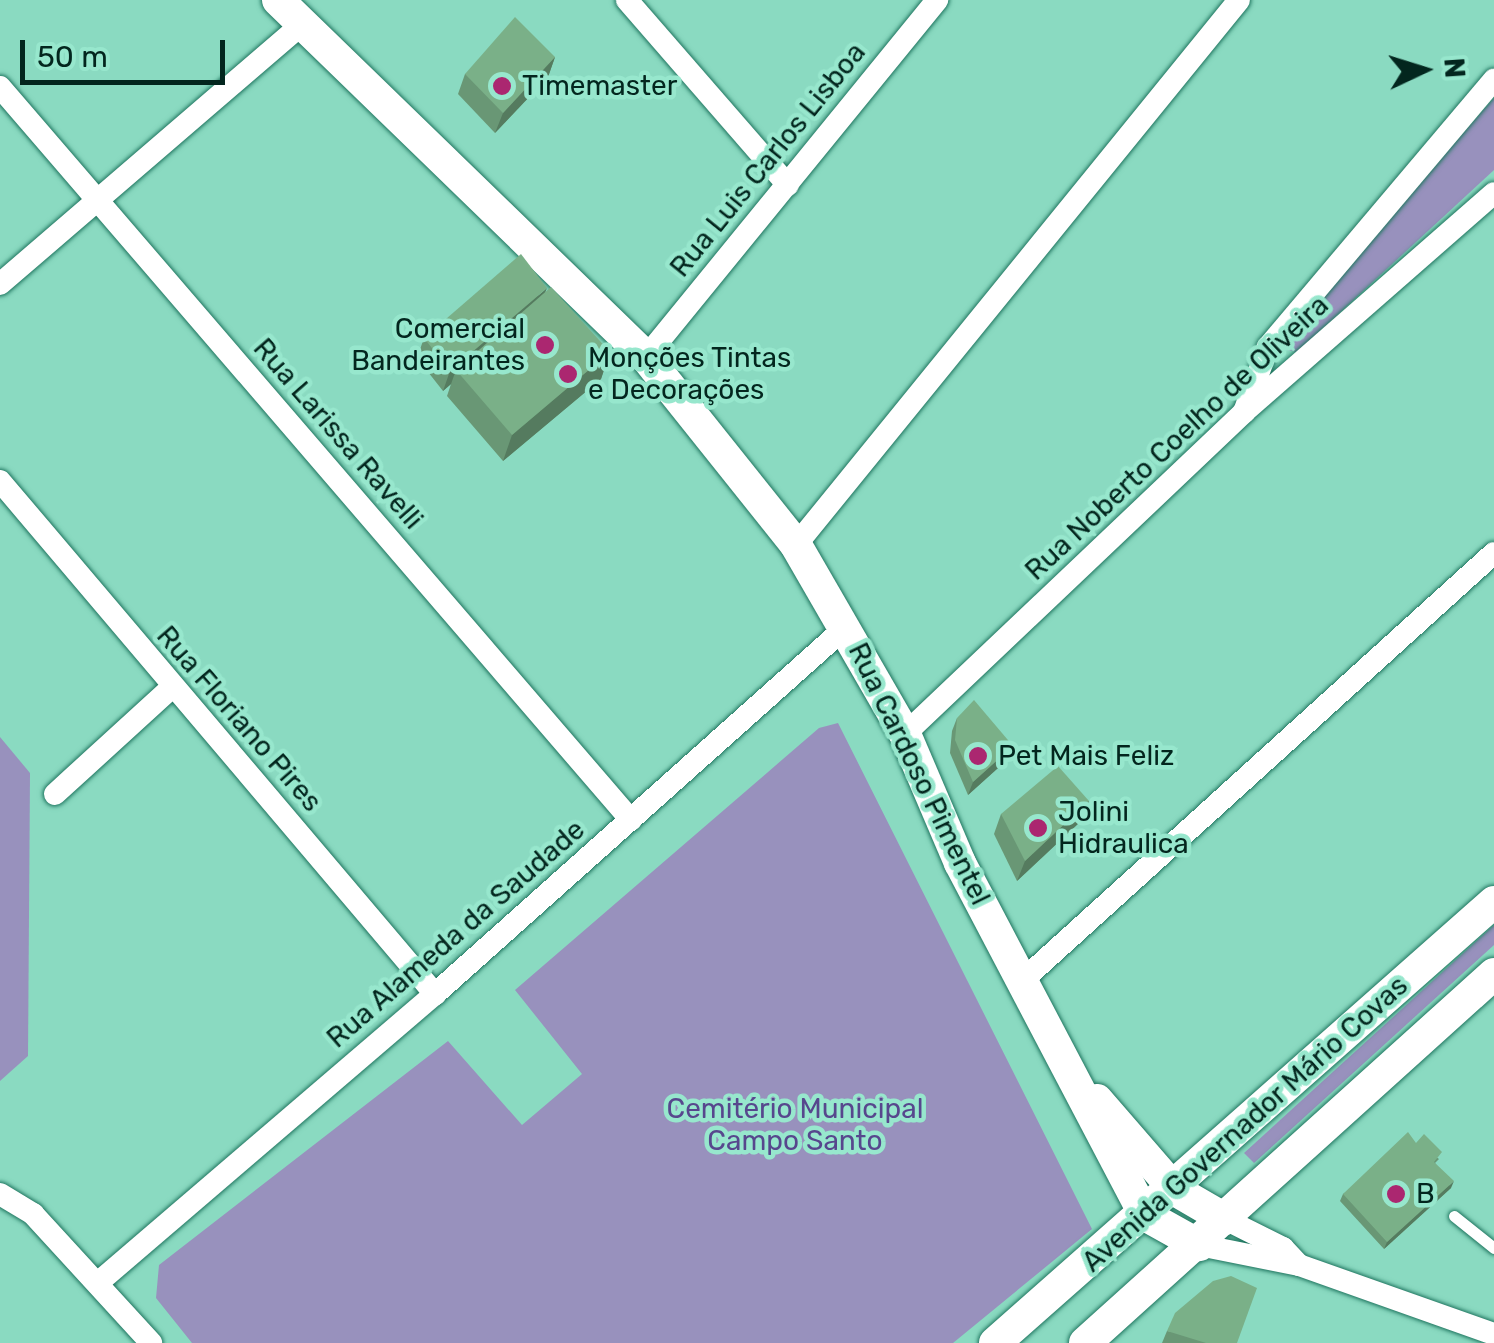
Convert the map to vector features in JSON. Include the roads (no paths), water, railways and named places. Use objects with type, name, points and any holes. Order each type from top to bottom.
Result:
[{"type":"street","name":"Rua Cardoso Pimentel","points":[[278,0],[646,357],[796,544],[847,626],[905,734],[960,863],[1146,1215],[1200,1246],[1299,1266],[1494,1334]]},
{"type":"street","points":[[627,0],[788,184]]},
{"type":"street","name":"Rua Luis Carlos Lisboa","points":[[646,357],[937,0]]},
{"type":"street","points":[[796,544],[1239,0]]},
{"type":"street","points":[[0,284],[301,25]]},
{"type":"street","points":[[1244,412],[1268,347],[1494,80]]},
{"type":"street","name":"Rua Larissa Ravelli","points":[[0,86],[631,820]]},
{"type":"street","name":"Rua Noberto Coelho de Oliveira","points":[[905,734],[1244,412],[1494,192]]},
{"type":"street","name":"Rua Floriano Pires","points":[[0,481],[436,994]]},
{"type":"street","points":[[1024,979],[1494,553]]},
{"type":"street","name":"Rua Alameda da Saudade","points":[[100,1281],[436,994],[847,626]]},
{"type":"street","points":[[54,794],[172,688]]},
{"type":"street","name":"Avenida Governador Mário Covas","points":[[995,1343],[1146,1215],[1494,902]]},
{"type":"street","name":"Avenida Governador Mário Covas","points":[[1084,1343],[1200,1246],[1494,974]]},
{"type":"street","name":"Rua Cardoso Pimentel","points":[[1080,1088],[1107,1107],[1174,1190],[1283,1248],[1299,1266]]},
{"type":"street","points":[[0,1194],[33,1214],[100,1281],[151,1343]]},
{"type":"lane","points":[[1454,1216],[1494,1248]]},
{"type":"place","name":"Timemaster","points":[[502,86]]},
{"type":"place","name":"Comercial Bandeirantes","points":[[545,345]]},
{"type":"place","name":"Monções Tintas e Decorações","points":[[568,374]]},
{"type":"place","name":"Pet Mais Feliz","points":[[978,756]]},
{"type":"place","name":"Jolini Hidraulica","points":[[1038,828]]},
{"type":"place","name":"B","points":[[1396,1194]]},
{"type":"park label","name":"Cemitério Municipal Campo Santo","points":[[795,1125]]}]
